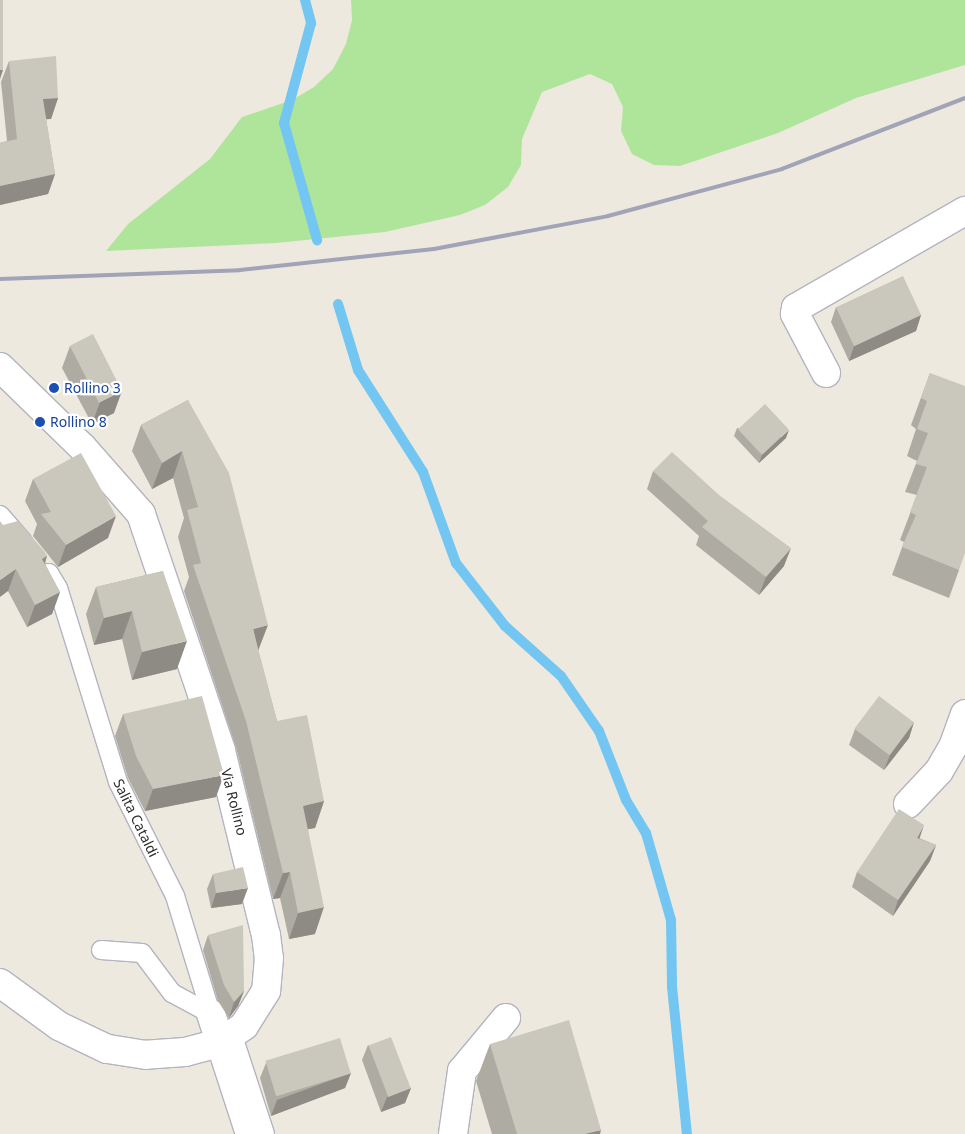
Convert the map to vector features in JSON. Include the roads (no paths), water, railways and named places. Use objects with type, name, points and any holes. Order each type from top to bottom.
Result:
[{"type":"street","points":[[826,373],[795,314],[796,308],[965,211]]},
{"type":"street","name":"Via Rollino","points":[[0,367],[83,448],[141,514],[166,580],[222,751],[266,935],[269,976],[266,991],[252,1016],[226,1039]]},
{"type":"street","points":[[908,804],[933,778],[954,747],[965,714]]},
{"type":"street","points":[[0,982],[59,1026],[106,1049],[146,1055],[185,1052],[226,1039]]},
{"type":"street","name":"Salita Cataldi","points":[[210,1014],[226,1039],[250,1134]]},
{"type":"street","points":[[454,1134],[462,1071],[506,1018]]},
{"type":"lane","name":"Salita Cataldi","points":[[0,514],[36,556],[58,588],[118,782],[175,896],[210,1014]]},
{"type":"lane","points":[[101,950],[142,953],[172,994],[210,1014]]},
{"type":"lane","points":[[226,1039],[265,1134]]},
{"type":"waterway","points":[[305,0],[311,23],[284,123],[317,240]]},
{"type":"waterway","points":[[338,304],[358,370],[423,472],[456,563],[505,626],[561,676],[599,731],[626,800],[646,833],[671,920],[672,987],[687,1134]]},
{"type":"railway","points":[[0,279],[240,270],[434,249],[608,216],[782,169],[965,98]]},
{"type":"place","name":"Rollino 3","points":[[54,388]]},
{"type":"place","name":"Rollino 8","points":[[40,422]]}]
